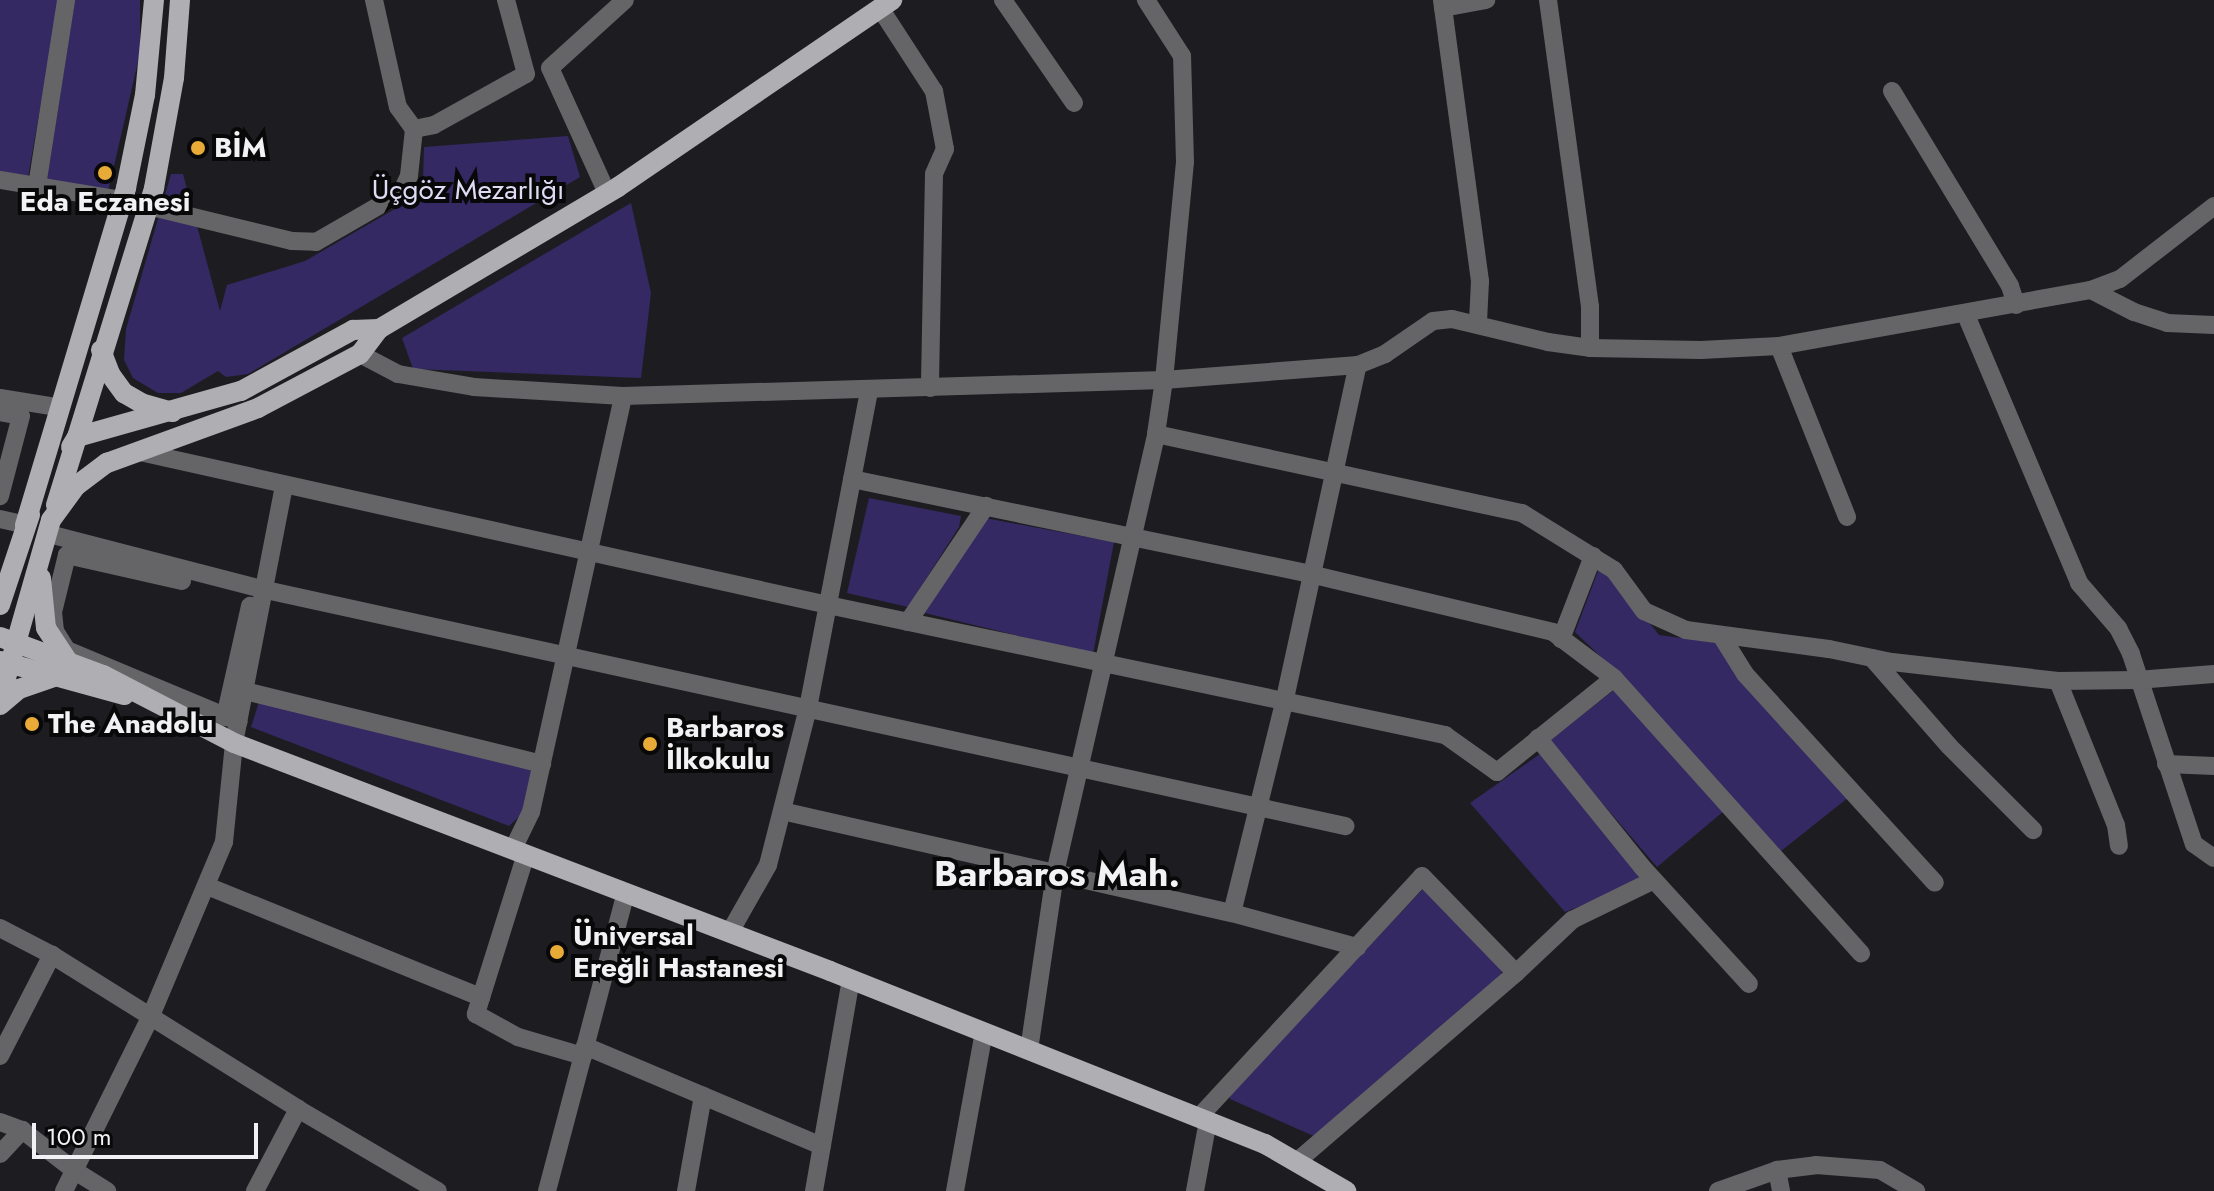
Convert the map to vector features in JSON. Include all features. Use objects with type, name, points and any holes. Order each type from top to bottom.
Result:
[{"type":"main road","points":[[25,525],[57,407],[122,200],[145,95],[154,0]]},
{"type":"main road","points":[[0,702],[8,640],[40,561],[101,350],[148,206],[174,78],[180,0]]},
{"type":"main road","points":[[50,527],[76,486],[107,463],[258,408],[360,354],[379,329],[607,193],[886,4]]},
{"type":"main road","points":[[0,605],[6,568],[25,525],[77,437],[241,391],[353,330],[379,329]]},
{"type":"main road","points":[[101,350],[110,374],[124,393],[141,403],[173,412]]},
{"type":"main road","points":[[40,561],[46,628],[61,670]]},
{"type":"main road","points":[[8,640],[61,670]]},
{"type":"main road","points":[[4,663],[110,679],[234,743],[851,979],[1265,1144],[1346,1191]]},
{"type":"main road","points":[[0,702],[19,689],[61,670]]},
{"type":"street","points":[[37,186],[66,0]]},
{"type":"street","points":[[148,206],[292,241],[316,242],[401,193],[409,176],[414,129],[398,107],[374,0]]},
{"type":"street","points":[[506,0],[526,74]]},
{"type":"street","points":[[414,129],[434,125],[526,74],[550,68],[626,0]]},
{"type":"street","points":[[1003,0],[1074,103]]},
{"type":"street","points":[[1029,1050],[1055,873],[1130,535],[1156,434],[1164,380],[1185,162],[1182,56],[1146,0]]},
{"type":"street","points":[[1478,322],[1480,281],[1442,4],[1486,0]]},
{"type":"street","points":[[1548,0],[1590,307],[1590,348]]},
{"type":"street","points":[[886,4],[934,91],[945,149],[934,174],[930,388]]},
{"type":"street","points":[[550,68],[607,193]]},
{"type":"street","points":[[1892,91],[2010,286],[2016,305]]},
{"type":"street","points":[[0,180],[122,200]]},
{"type":"street","points":[[360,354],[398,374],[474,387],[623,396],[1164,380],[1358,365],[1385,354],[1433,321],[1478,322],[1548,342],[1590,348],[1701,350],[1779,346],[1966,315],[2091,290],[2120,279],[2214,206]]},
{"type":"street","points":[[2091,290],[2134,312],[2167,323],[2214,325]]},
{"type":"street","points":[[1966,315],[2079,583],[2118,628],[2131,654],[2137,680],[2194,844],[2214,858]]},
{"type":"street","points":[[1779,346],[1847,517]]},
{"type":"street","points":[[1232,913],[1284,703],[1358,365]]},
{"type":"street","points":[[730,932],[768,865],[782,811],[808,708],[869,390]]},
{"type":"street","points":[[623,396],[531,812],[476,1014],[518,1037],[584,1051],[822,1146]]},
{"type":"street","points":[[0,398],[57,407]]},
{"type":"street","points":[[0,412],[21,416],[0,496]]},
{"type":"street","points":[[1156,434],[1522,513],[1614,570],[1644,611],[1660,622],[1722,637],[2058,681],[2137,680],[2214,674]]},
{"type":"street","points":[[140,452],[828,605],[1445,735],[1497,772],[1614,678]]},
{"type":"street","points":[[852,479],[1310,574],[1553,632],[1614,678],[1861,953]]},
{"type":"street","points":[[232,720],[245,691],[284,486]]},
{"type":"street","points":[[908,622],[986,506]]},
{"type":"street","points":[[0,519],[25,525]]},
{"type":"street","points":[[50,527],[266,590],[1345,826]]},
{"type":"street","points":[[64,1191],[150,1018],[224,842],[234,743],[232,720],[252,596],[67,555],[52,620],[67,650],[232,720]]},
{"type":"street","points":[[1561,639],[1593,556]]},
{"type":"street","points":[[1722,637],[1745,674],[1935,883]]},
{"type":"street","points":[[1872,658],[1949,746],[2033,830]]},
{"type":"street","points":[[2058,681],[2116,825],[2119,846]]},
{"type":"street","points":[[245,691],[542,764]]},
{"type":"street","points":[[1538,738],[1654,880],[1749,984]]},
{"type":"street","points":[[2166,764],[2214,766]]},
{"type":"street","points":[[782,811],[1232,913],[1357,947]]},
{"type":"street","points":[[1195,1191],[1204,1119],[1422,876],[1516,973]]},
{"type":"street","points":[[1296,1162],[1516,973],[1572,920],[1654,880]]},
{"type":"street","points":[[207,886],[481,997]]},
{"type":"street","points":[[547,1191],[626,892]]},
{"type":"street","points":[[0,928],[52,955],[298,1109],[438,1191]]},
{"type":"street","points":[[0,1056],[52,955]]},
{"type":"street","points":[[814,1191],[851,979]]},
{"type":"street","points":[[955,1191],[984,1032]]},
{"type":"street","points":[[686,1191],[703,1096]]},
{"type":"street","points":[[255,1191],[298,1109]]},
{"type":"street","points":[[0,1122],[22,1130],[75,1171],[107,1191]]},
{"type":"street","points":[[0,1154],[22,1130]]},
{"type":"street","points":[[1718,1191],[1777,1170],[1816,1165],[1880,1170],[1916,1191]]},
{"type":"street","points":[[1777,1170],[1781,1191]]},
{"type":"green space","points":[[0,0],[59,0],[28,177],[0,171]]},
{"type":"green space","points":[[75,0],[140,0],[140,53],[108,192],[47,179]]},
{"type":"green space","name":"Üçgöz Mezarlığı","points":[[568,136],[580,177],[248,374],[226,377],[218,371],[181,393],[158,393],[133,378],[124,360],[126,329],[171,174],[183,174],[220,311],[227,285],[305,261],[400,206],[423,180],[424,147]]},
{"type":"green space","name":"Üçgöz Mezarlığı","points":[[631,203],[651,293],[641,378],[413,369],[402,338]]},
{"type":"green space","points":[[869,498],[961,516],[959,527],[908,607],[847,593]]},
{"type":"green space","points":[[985,518],[1114,542],[1093,654],[925,613]]},
{"type":"green space","points":[[1598,571],[1608,571],[1659,635],[1719,643],[1849,797],[1781,851],[1623,678],[1575,632]]},
{"type":"green space","points":[[1614,690],[1724,811],[1657,867],[1549,741]]},
{"type":"green space","points":[[259,702],[534,769],[521,815],[509,826],[251,727]]},
{"type":"green space","points":[[1540,754],[1646,880],[1565,912],[1470,803]]},
{"type":"green space","points":[[1423,889],[1503,968],[1498,983],[1316,1137],[1230,1099],[1230,1094]]},
{"type":"place","name":"BİM","points":[[198,148]]},
{"type":"place","name":"Eda Eczanesi","points":[[105,173]]},
{"type":"place","name":"The Anadolu","points":[[32,724]]},
{"type":"place","name":"Barbaros İlkokulu","points":[[650,744]]},
{"type":"place","name":"Üniversal Ereğli Hastanesi","points":[[557,952]]},
{"type":"district","name":"Barbaros Mah.","points":[[1057,874]]}]
